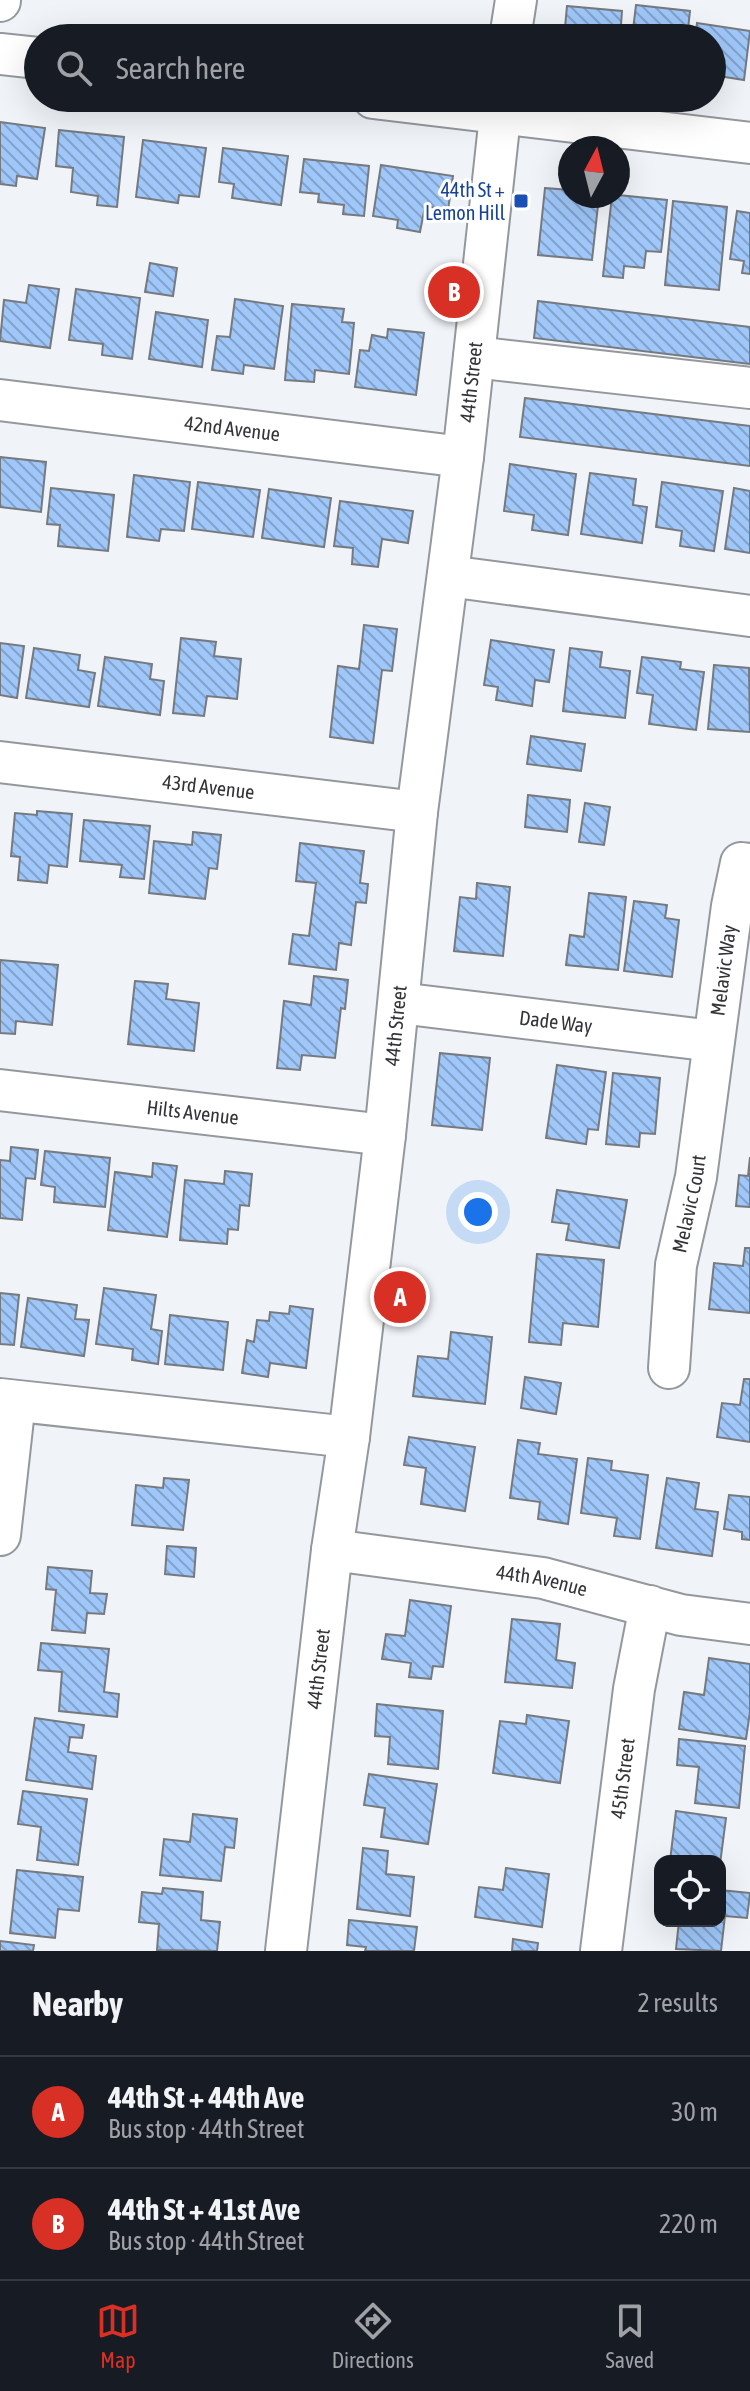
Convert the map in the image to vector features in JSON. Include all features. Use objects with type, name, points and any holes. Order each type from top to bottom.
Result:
[{"type":"street","points":[[512,24],[516,0]]},
{"type":"street","points":[[0,54],[24,57]]},
{"type":"street","name":"44th Street","points":[[286,1951],[332,1550],[349,1437],[385,1135],[417,812],[463,457],[500,112]]},
{"type":"street","points":[[541,112],[750,143]]},
{"type":"street","points":[[474,357],[750,388]]},
{"type":"street","name":"42nd Avenue","points":[[0,400],[463,457]]},
{"type":"street","points":[[448,576],[750,616]]},
{"type":"street","name":"43rd Avenue","points":[[0,762],[417,812]]},
{"type":"street","name":"Melavic Way","points":[[713,1041],[732,906],[741,863],[750,864]]},
{"type":"street","name":"Dade Way","points":[[399,1003],[713,1041]]},
{"type":"street","name":"Melavic Court","points":[[669,1368],[676,1265],[696,1177],[713,1041]]},
{"type":"street","name":"Hilts Avenue","points":[[0,1090],[385,1135]]},
{"type":"street","points":[[0,1535],[7,1400],[349,1437]]},
{"type":"street","name":"44th Avenue","points":[[332,1550],[543,1578],[681,1615],[750,1624]]},
{"type":"street","name":"45th Street","points":[[601,1951],[634,1689],[650,1606]]},
{"type":"building","points":[[636,5],[690,11],[689,24],[634,24]]},
{"type":"building","points":[[567,6],[622,11],[621,24],[565,24]]},
{"type":"building","points":[[726,27],[750,31],[744,80],[726,77]]},
{"type":"building","points":[[0,122],[45,128],[37,179],[17,176],[16,186],[0,184]]},
{"type":"building","points":[[59,130],[124,137],[117,207],[97,205],[98,196],[71,192],[73,168],[56,166]]},
{"type":"building","points":[[143,140],[206,148],[199,197],[179,195],[178,203],[136,197]]},
{"type":"building","points":[[223,148],[288,156],[281,205],[232,198],[234,184],[219,182]]},
{"type":"building","points":[[304,159],[369,166],[364,216],[343,214],[344,205],[318,202],[319,194],[300,192]]},
{"type":"building","points":[[381,165],[453,176],[448,210],[425,206],[420,232],[397,228],[398,220],[373,216]]},
{"type":"building","points":[[545,188],[558,189],[558,208],[598,208],[592,260],[538,255]]},
{"type":"building","points":[[630,196],[667,200],[661,252],[646,251],[644,268],[624,266],[623,278],[603,276],[611,208],[630,208]]},
{"type":"building","points":[[673,201],[727,207],[719,290],[665,285]]},
{"type":"building","points":[[737,211],[750,213],[750,274],[742,273],[744,261],[730,259]]},
{"type":"building","points":[[150,263],[177,268],[173,296],[145,292]]},
{"type":"building","points":[[29,285],[59,289],[50,348],[0,341],[4,300],[26,303]]},
{"type":"building","points":[[76,289],[140,298],[132,359],[102,355],[103,344],[69,340]]},
{"type":"building","points":[[235,299],[283,306],[274,369],[244,365],[243,374],[212,370],[217,336],[230,337]]},
{"type":"building","points":[[538,301],[750,327],[750,364],[534,338]]},
{"type":"building","points":[[292,304],[344,309],[342,322],[354,323],[349,374],[315,370],[314,382],[285,380]]},
{"type":"building","points":[[156,312],[208,320],[202,367],[149,359]]},
{"type":"building","points":[[388,329],[424,333],[416,395],[355,387],[360,350],[369,351],[372,335],[387,338]]},
{"type":"building","points":[[525,398],[750,426],[750,466],[520,437]]},
{"type":"building","points":[[0,457],[46,462],[41,512],[0,507]]},
{"type":"building","points":[[510,464],[576,474],[568,535],[532,530],[534,515],[504,511]]},
{"type":"building","points":[[590,473],[636,479],[633,505],[647,507],[642,543],[581,534]]},
{"type":"building","points":[[134,475],[190,482],[184,531],[161,529],[159,541],[127,537]]},
{"type":"building","points":[[198,482],[260,490],[253,537],[192,529]]},
{"type":"building","points":[[662,482],[723,491],[714,551],[680,546],[682,531],[656,527]]},
{"type":"building","points":[[51,488],[114,495],[108,551],[58,546],[60,525],[47,524]]},
{"type":"building","points":[[734,488],[750,491],[750,553],[725,549]]},
{"type":"building","points":[[269,489],[331,498],[324,547],[262,538]]},
{"type":"building","points":[[340,501],[413,511],[408,543],[382,539],[378,567],[352,564],[353,548],[334,546]]},
{"type":"building","points":[[364,625],[397,629],[392,671],[382,670],[373,743],[330,737],[338,666],[359,669]]},
{"type":"building","points":[[181,638],[216,642],[214,656],[241,659],[237,699],[207,696],[204,716],[173,713]]},
{"type":"building","points":[[491,640],[554,650],[549,682],[535,680],[532,706],[496,700],[498,687],[484,685]]},
{"type":"building","points":[[0,643],[24,646],[17,698],[0,695]]},
{"type":"building","points":[[34,648],[80,655],[78,670],[95,673],[89,707],[26,698]]},
{"type":"building","points":[[570,648],[602,652],[600,667],[630,671],[625,718],[563,711]]},
{"type":"building","points":[[105,657],[152,664],[150,679],[164,681],[160,715],[98,706]]},
{"type":"building","points":[[642,657],[681,662],[680,669],[704,672],[696,730],[649,724],[653,695],[637,693]]},
{"type":"building","points":[[714,665],[749,668],[750,732],[708,729]]},
{"type":"building","points":[[531,736],[585,744],[581,771],[527,764]]},
{"type":"building","points":[[528,795],[570,800],[567,832],[525,827]]},
{"type":"building","points":[[585,803],[610,807],[604,845],[579,842]]},
{"type":"building","points":[[37,811],[72,814],[67,867],[49,865],[47,883],[18,880],[20,857],[11,856],[15,813],[37,815]]},
{"type":"building","points":[[84,820],[150,826],[144,879],[120,877],[122,865],[80,861]]},
{"type":"building","points":[[193,832],[221,835],[217,869],[209,868],[205,899],[149,893],[154,841],[192,845]]},
{"type":"building","points":[[300,843],[364,851],[360,883],[368,884],[366,903],[356,902],[351,945],[339,943],[336,970],[289,964],[293,934],[309,936],[316,883],[296,881]]},
{"type":"building","points":[[477,883],[510,887],[503,956],[454,951],[460,897],[476,899]]},
{"type":"building","points":[[589,893],[626,897],[618,970],[566,965],[570,935],[584,937]]},
{"type":"building","points":[[634,901],[667,905],[665,918],[679,920],[672,977],[624,971]]},
{"type":"building","points":[[0,960],[58,965],[52,1025],[16,1021],[15,1034],[0,1033]]},
{"type":"building","points":[[314,976],[348,980],[335,1058],[302,1055],[300,1070],[277,1068],[284,1001],[311,1005]]},
{"type":"building","points":[[135,981],[168,984],[166,999],[199,1003],[194,1051],[128,1044]]},
{"type":"building","points":[[440,1053],[490,1058],[482,1130],[432,1125]]},
{"type":"building","points":[[557,1065],[606,1072],[598,1130],[588,1129],[586,1144],[546,1138]]},
{"type":"building","points":[[613,1073],[660,1078],[655,1134],[640,1133],[639,1147],[606,1144]]},
{"type":"building","points":[[11,1147],[38,1150],[35,1179],[26,1178],[22,1220],[0,1218],[0,1160],[10,1161]]},
{"type":"building","points":[[45,1151],[110,1158],[105,1207],[54,1202],[55,1187],[41,1185]]},
{"type":"building","points":[[750,1157],[750,1207],[736,1206],[739,1175],[748,1176]]},
{"type":"building","points":[[153,1163],[177,1166],[167,1237],[108,1230],[115,1172],[152,1177]]},
{"type":"building","points":[[225,1171],[252,1174],[249,1206],[240,1205],[238,1230],[228,1229],[227,1244],[180,1240],[185,1180],[224,1184]]},
{"type":"building","points":[[557,1190],[627,1200],[619,1248],[566,1240],[569,1224],[552,1222]]},
{"type":"building","points":[[745,1248],[750,1248],[750,1313],[709,1309],[714,1263],[743,1266]]},
{"type":"building","points":[[537,1254],[604,1260],[598,1327],[563,1323],[561,1345],[529,1342]]},
{"type":"building","points":[[104,1288],[156,1295],[151,1329],[162,1331],[158,1364],[132,1360],[133,1349],[96,1344]]},
{"type":"building","points":[[0,1293],[19,1295],[14,1345],[0,1344]]},
{"type":"building","points":[[28,1298],[77,1305],[75,1319],[89,1320],[84,1356],[21,1347]]},
{"type":"building","points":[[290,1306],[313,1309],[306,1368],[270,1363],[268,1377],[242,1373],[247,1340],[254,1342],[257,1320],[269,1321],[270,1312],[289,1314]]},
{"type":"building","points":[[170,1315],[228,1322],[223,1370],[165,1364]]},
{"type":"building","points":[[451,1332],[492,1337],[485,1404],[413,1396],[418,1356],[448,1359]]},
{"type":"building","points":[[525,1377],[561,1383],[556,1414],[521,1408]]},
{"type":"building","points":[[744,1379],[750,1379],[750,1442],[717,1437],[722,1403],[740,1405]]},
{"type":"building","points":[[409,1437],[475,1447],[465,1511],[421,1504],[426,1468],[404,1465]]},
{"type":"building","points":[[518,1440],[540,1443],[538,1454],[577,1459],[568,1524],[538,1519],[540,1502],[510,1498]]},
{"type":"building","points":[[588,1458],[612,1461],[611,1470],[648,1475],[640,1539],[614,1536],[617,1518],[581,1513]]},
{"type":"building","points":[[164,1478],[189,1480],[183,1530],[132,1525],[136,1485],[163,1488]]},
{"type":"building","points":[[667,1478],[699,1483],[695,1509],[718,1512],[712,1556],[656,1548]]},
{"type":"building","points":[[729,1495],[750,1497],[750,1540],[742,1539],[742,1532],[724,1529]]},
{"type":"building","points":[[167,1546],[196,1548],[194,1577],[165,1574]]},
{"type":"building","points":[[48,1567],[92,1571],[90,1593],[107,1594],[104,1614],[87,1613],[85,1633],[52,1630],[56,1590],[46,1589]]},
{"type":"building","points":[[410,1600],[451,1606],[443,1667],[433,1666],[431,1679],[409,1677],[411,1663],[382,1659],[386,1634],[405,1636]]},
{"type":"building","points":[[512,1619],[560,1624],[556,1660],[575,1663],[572,1688],[505,1682]]},
{"type":"building","points":[[41,1643],[109,1649],[104,1692],[119,1694],[117,1717],[59,1711],[62,1672],[38,1670]]},
{"type":"building","points":[[709,1658],[750,1664],[750,1712],[746,1739],[679,1729],[684,1692],[704,1695]]},
{"type":"building","points":[[377,1704],[443,1711],[438,1769],[388,1764],[390,1737],[375,1736]]},
{"type":"building","points":[[527,1715],[569,1721],[560,1783],[493,1773],[500,1721],[526,1724]]},
{"type":"building","points":[[35,1718],[84,1725],[82,1738],[70,1737],[68,1752],[96,1756],[92,1789],[26,1780]]},
{"type":"building","points":[[679,1739],[745,1746],[739,1808],[695,1803],[699,1767],[677,1765]]},
{"type":"building","points":[[369,1774],[437,1784],[428,1844],[381,1837],[385,1808],[364,1805]]},
{"type":"building","points":[[23,1791],[87,1799],[78,1865],[37,1860],[41,1827],[18,1824]]},
{"type":"building","points":[[676,1811],[726,1818],[721,1855],[671,1855]]},
{"type":"building","points":[[193,1814],[237,1819],[234,1848],[225,1847],[221,1881],[160,1875],[164,1839],[190,1842]]},
{"type":"building","points":[[363,1848],[388,1851],[386,1874],[414,1877],[410,1916],[357,1909]]},
{"type":"building","points":[[506,1868],[549,1874],[542,1927],[475,1917],[479,1887],[503,1890]]},
{"type":"building","points":[[17,1870],[83,1877],[79,1911],[58,1909],[55,1938],[10,1933]]},
{"type":"building","points":[[163,1888],[203,1892],[201,1920],[220,1922],[217,1951],[157,1950],[159,1924],[139,1922],[142,1892],[162,1894]]},
{"type":"building","points":[[726,1891],[750,1893],[747,1918],[726,1916]]},
{"type":"building","points":[[349,1920],[417,1927],[414,1951],[365,1951],[366,1947],[347,1945]]},
{"type":"building","points":[[678,1927],[724,1927],[721,1951],[676,1949]]},
{"type":"building","points":[[513,1939],[538,1943],[537,1951],[512,1951]]},
{"type":"building","points":[[0,1941],[34,1945],[33,1951],[0,1951]]},
{"type":"place","name":"44th St + Lemon Hill","points":[[521,201]]},
{"type":"place","name":"44th St + 41st Ave","points":[[454,292]]},
{"type":"place","name":"44th St + 44th Ave","points":[[400,1297]]}]
